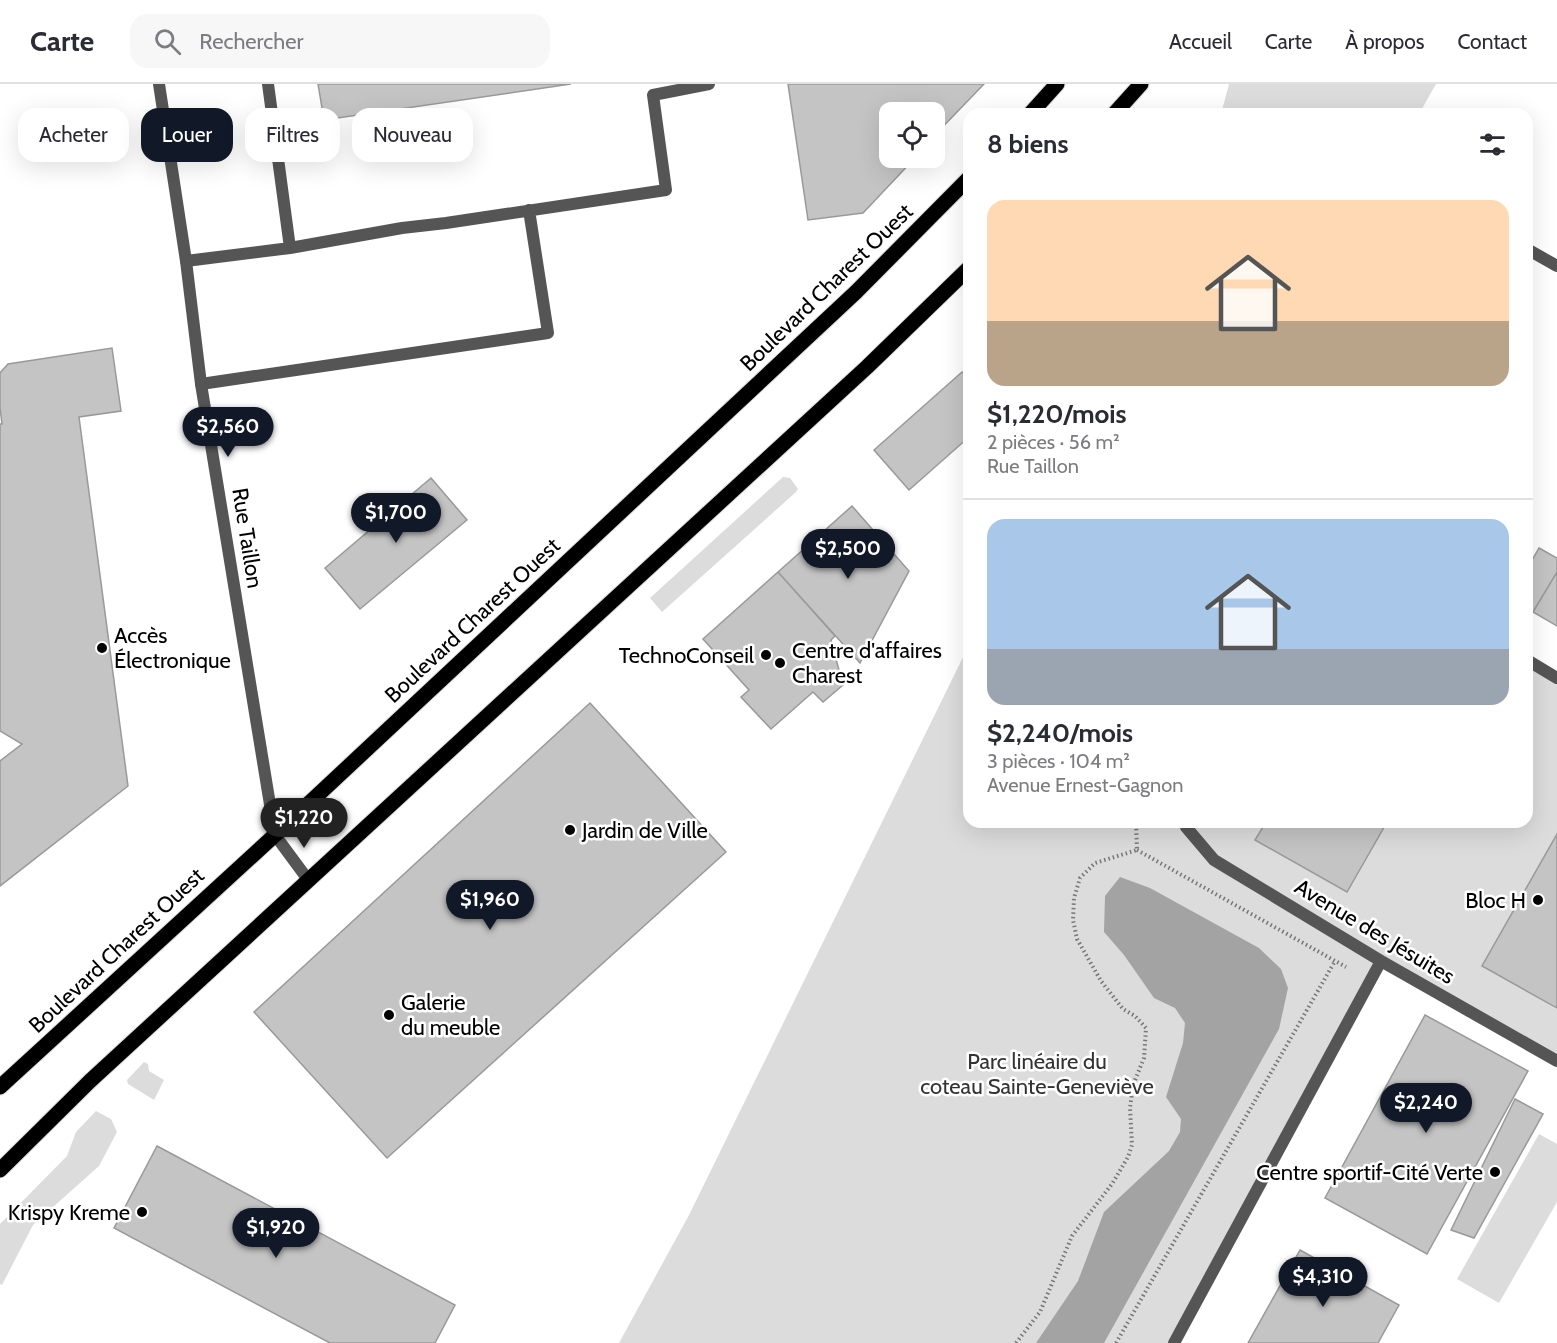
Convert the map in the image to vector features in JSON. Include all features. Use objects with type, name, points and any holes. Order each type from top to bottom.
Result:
[{"type":"main road","points":[[1035,108],[1057,84]]},
{"type":"main road","points":[[1119,108],[1141,84]]},
{"type":"main road","name":"Boulevard Charest Ouest","points":[[0,1087],[275,836],[856,292],[963,184]]},
{"type":"main road","points":[[0,1170],[90,1081],[867,367],[963,274]]},
{"type":"street","name":"Rue Taillon","points":[[159,84],[186,261],[201,384],[275,836],[309,881]]},
{"type":"street","points":[[268,84],[290,248]]},
{"type":"street","points":[[186,261],[290,248],[402,228],[666,190],[653,95],[709,84]]},
{"type":"street","points":[[201,384],[548,333],[529,210]]},
{"type":"street","points":[[1533,252],[1557,266]]},
{"type":"street","points":[[1533,664],[1557,678]]},
{"type":"street","name":"Avenue des Jésuites","points":[[1187,828],[1214,860],[1381,961],[1557,1061]]},
{"type":"street","points":[[1174,1343],[1381,961]]},
{"type":"path","points":[[1136,828],[1137,850]]},
{"type":"path","points":[[1016,1343],[1040,1312],[1072,1236],[1112,1184],[1128,1157],[1132,1145],[1130,1108],[1133,1085],[1144,1058],[1146,1028],[1135,1016],[1123,1009],[1101,981],[1077,939],[1073,920],[1074,898],[1080,878],[1095,863],[1137,850],[1371,981]]},
{"type":"path","points":[[1116,1343],[1335,960]]},
{"type":"green space","points":[[1229,84],[1436,84],[1422,108],[1223,108]]},
{"type":"green space","points":[[783,477],[790,478],[798,489],[796,492],[662,612],[650,598]]},
{"type":"green space","name":"Parc linéaire du coteau Sainte-Geneviève","points":[[963,657],[963,828],[1533,828],[1533,664],[1557,678],[1557,1059],[1381,961],[1174,1343],[619,1343],[689,1215]]},
{"type":"green space","points":[[144,1062],[148,1064],[149,1071],[164,1080],[154,1100],[128,1084],[127,1080]]},
{"type":"green space","points":[[96,1111],[111,1119],[117,1132],[99,1166],[33,1225],[2,1285],[0,1284],[0,1224],[67,1156],[76,1132]]},
{"type":"green space","points":[[1539,1134],[1557,1144],[1557,1202],[1499,1303],[1457,1279]]},
{"type":"shaded area","points":[[1120,877],[1150,888],[1259,948],[1281,969],[1288,988],[1279,1029],[1104,1343],[1036,1343],[1078,1281],[1104,1212],[1169,1151],[1180,1132],[1181,1119],[1166,1097],[1183,1043],[1185,1023],[1175,1008],[1154,998],[1124,955],[1104,932],[1105,896]]},
{"type":"building","points":[[318,84],[571,84],[406,108],[352,108],[352,116],[340,118],[340,108],[322,108]]},
{"type":"building","points":[[788,84],[984,84],[945,125],[945,102],[879,102],[879,168],[906,168],[863,213],[808,220]]},
{"type":"building","points":[[112,348],[121,411],[79,417],[128,786],[0,886],[0,761],[22,744],[0,731],[0,424],[2,424],[0,373],[8,364]]},
{"type":"building","points":[[963,373],[963,442],[909,490],[874,450]]},
{"type":"building","points":[[431,478],[467,520],[360,609],[325,568]]},
{"type":"building","points":[[852,506],[909,571],[860,663],[778,572]]},
{"type":"building","points":[[1539,548],[1557,558],[1557,572],[1533,612],[1533,558]]},
{"type":"building","name":"Centre d'affaires Charest","points":[[778,572],[835,636],[831,640],[843,685],[823,702],[813,692],[771,729],[741,697],[749,690],[703,639]]},
{"type":"building","points":[[1557,572],[1557,626],[1533,612]]},
{"type":"building","points":[[590,703],[726,852],[387,1158],[254,1012]]},
{"type":"building","points":[[1262,828],[1384,828],[1347,892],[1255,840]]},
{"type":"building","name":"Bloc H","points":[[1557,834],[1557,1008],[1482,966]]},
{"type":"building","points":[[1425,1015],[1528,1071],[1427,1254],[1325,1198]]},
{"type":"building","name":"Centre sportif-Cité Verte","points":[[1515,1099],[1543,1114],[1474,1238],[1451,1230]]},
{"type":"building","points":[[157,1146],[455,1305],[435,1343],[330,1343],[114,1228]]},
{"type":"building","points":[[1300,1250],[1399,1305],[1378,1343],[1248,1343]]},
{"type":"place","name":"Accès Électronique","points":[[102,648]]},
{"type":"place","name":"TechnoConseil","points":[[766,655]]},
{"type":"place","name":"Centre d'affaires Charest","points":[[780,663]]},
{"type":"place","name":"Jardin de Ville","points":[[570,830]]},
{"type":"place","name":"Bloc H","points":[[1538,900]]},
{"type":"place","name":"Galerie du meuble","points":[[389,1015]]},
{"type":"place","name":"Centre sportif-Cité Verte","points":[[1495,1172]]},
{"type":"place","name":"Krispy Kreme","points":[[142,1212]]}]
